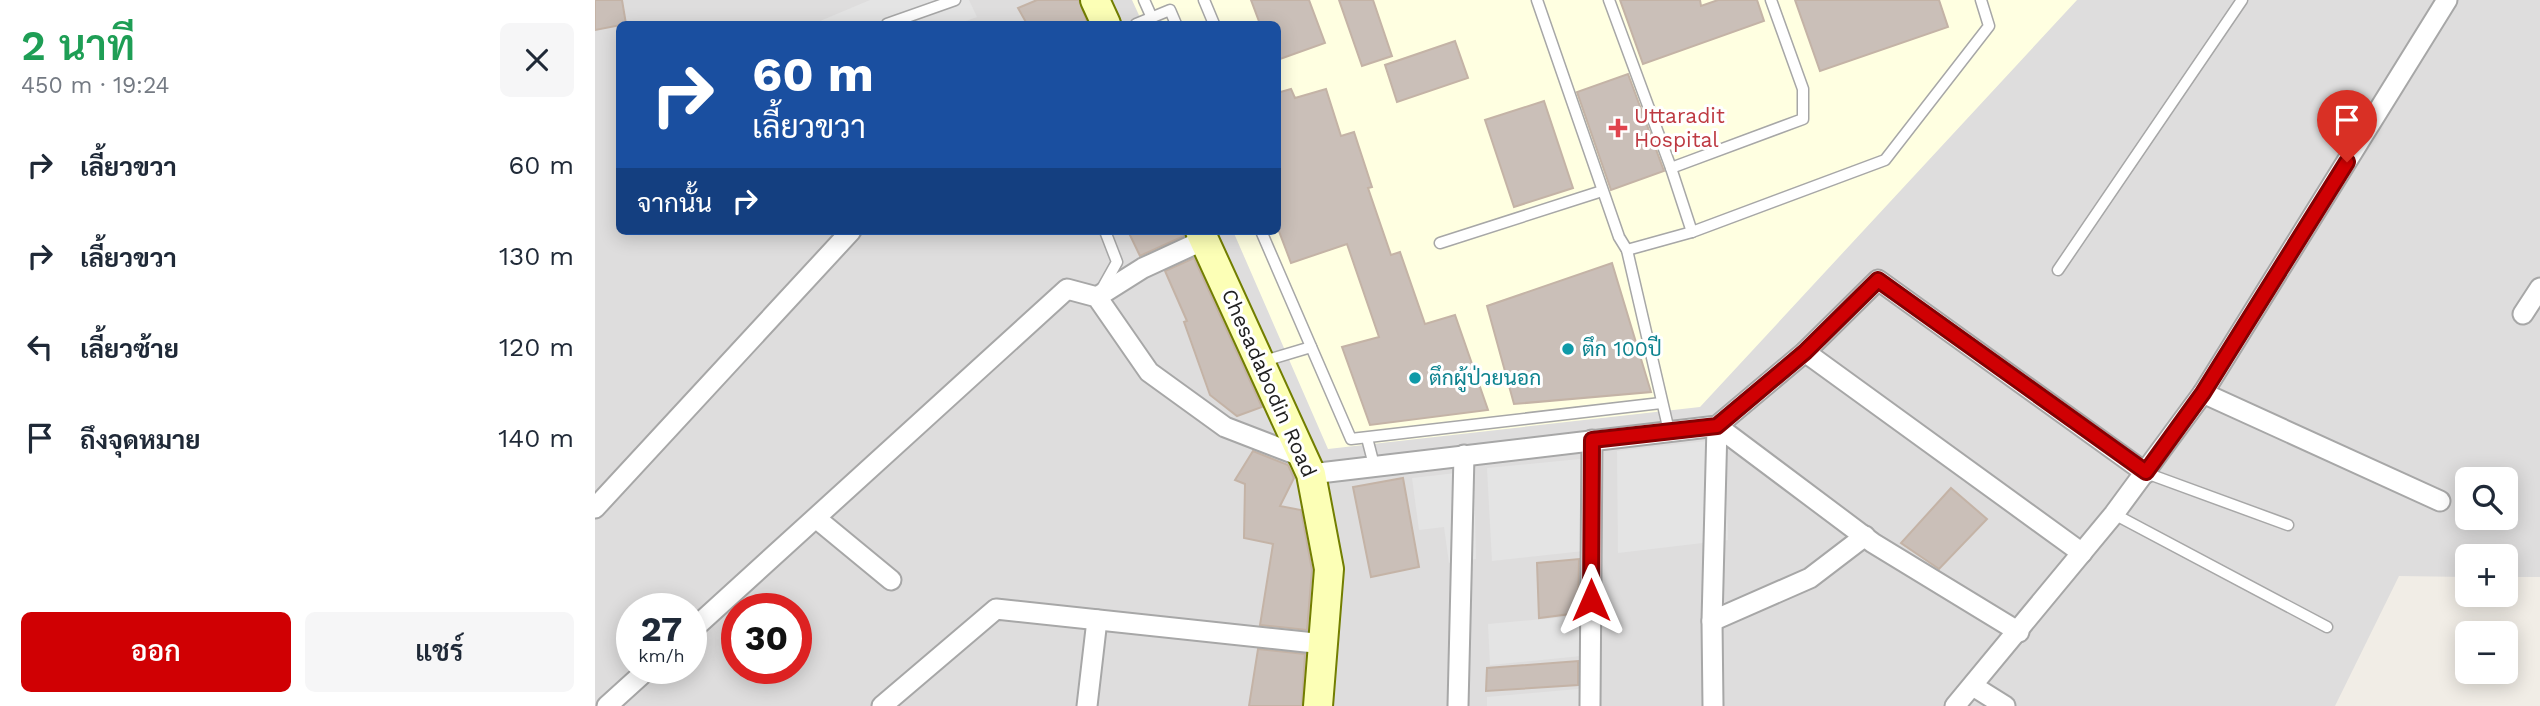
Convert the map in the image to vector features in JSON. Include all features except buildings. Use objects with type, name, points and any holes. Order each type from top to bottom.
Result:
[{"type":"street","points":[[1955,706],[2114,514],[2203,393],[2447,0]]},
{"type":"street","points":[[595,508],[847,235]]},
{"type":"street","points":[[1097,297],[1202,235]]},
{"type":"street","name":"Chesadabodin Road","points":[[1202,235],[1307,465],[1329,569],[1318,706]]},
{"type":"street","points":[[707,617],[1067,289],[1097,297],[1149,372],[1225,427],[1307,465],[1374,465],[1717,426],[1805,352],[1878,280],[2146,472]]},
{"type":"street","points":[[2523,314],[2540,288]]},
{"type":"street","points":[[1805,352],[2082,553]]},
{"type":"street","points":[[2203,393],[2440,501]]},
{"type":"street","points":[[1717,426],[1865,536],[2019,632]]},
{"type":"street","points":[[1713,706],[1712,621],[1717,426]]},
{"type":"street","points":[[1590,706],[1592,440]]},
{"type":"street","points":[[1458,706],[1464,454]]},
{"type":"street","points":[[817,519],[891,580]]},
{"type":"street","points":[[1712,621],[1810,578],[1865,536]]},
{"type":"street","points":[[882,706],[996,609],[1324,644]]},
{"type":"street","points":[[1087,706],[1097,620]]},
{"type":"street","points":[[607,706],[631,684]]},
{"type":"street","points":[[1973,686],[2005,706]]},
{"type":"lane","points":[[897,21],[955,0]]},
{"type":"lane","points":[[1144,0],[1151,18]]},
{"type":"lane","points":[[1204,0],[1213,21]]},
{"type":"lane","points":[[1537,0],[1602,191],[1619,237],[1627,250],[1669,431]]},
{"type":"lane","points":[[1609,0],[1671,167],[1692,232]]},
{"type":"lane","points":[[1671,167],[1804,119],[1803,89],[1771,0]]},
{"type":"lane","points":[[1627,250],[1692,232],[1885,160],[1989,26],[1981,0]]},
{"type":"lane","points":[[2058,270],[2242,0]]},
{"type":"lane","points":[[1144,21],[1170,10],[1175,21]]},
{"type":"lane","points":[[1440,243],[1602,191]]},
{"type":"lane","points":[[1097,297],[1117,262],[1107,235]]},
{"type":"lane","points":[[1263,235],[1351,439],[1661,403]]},
{"type":"lane","points":[[1261,362],[1311,348]]},
{"type":"lane","points":[[1367,438],[1374,465]]},
{"type":"lane","points":[[2146,472],[2288,525]]},
{"type":"lane","points":[[2114,514],[2327,627]]},
{"type":"shaded area","points":[[595,0],[2540,0],[2540,577],[2518,577],[2518,544],[2455,544],[2455,577],[2399,576],[2335,706],[595,706]]},
{"type":"shaded area","points":[[870,0],[969,0],[977,17],[966,21],[820,21]]},
{"type":"shaded area","name":"Uttaradit Hospital","points":[[1132,0],[2077,0],[1700,407],[1328,449],[1235,235],[1281,235],[1281,21],[1142,21]]},
{"type":"shaded area","points":[[1725,439],[1728,540],[1618,553],[1617,451]]},
{"type":"shaded area","points":[[1600,457],[1602,549],[1492,561],[1487,468]]},
{"type":"shaded area","points":[[1474,471],[1476,559],[1449,563],[1444,527],[1419,530],[1412,478]]},
{"type":"shaded area","points":[[1600,614],[1601,654],[1490,665],[1488,624]]},
{"type":"shaded area","points":[[1600,687],[1600,706],[1487,706],[1487,697]]},
{"type":"place","name":"Uttaradit Hospital","points":[[1618,128]]},
{"type":"place","name":"ตึก 100ปี","points":[[1568,349]]},
{"type":"place","name":"ตึกผู้ป่วยนอก","points":[[1415,378]]},
{"type":"route","points":[[1591,600],[1592,440],[1717,426],[1805,352],[1878,280],[2146,472],[2203,393],[2347,162]]}]
